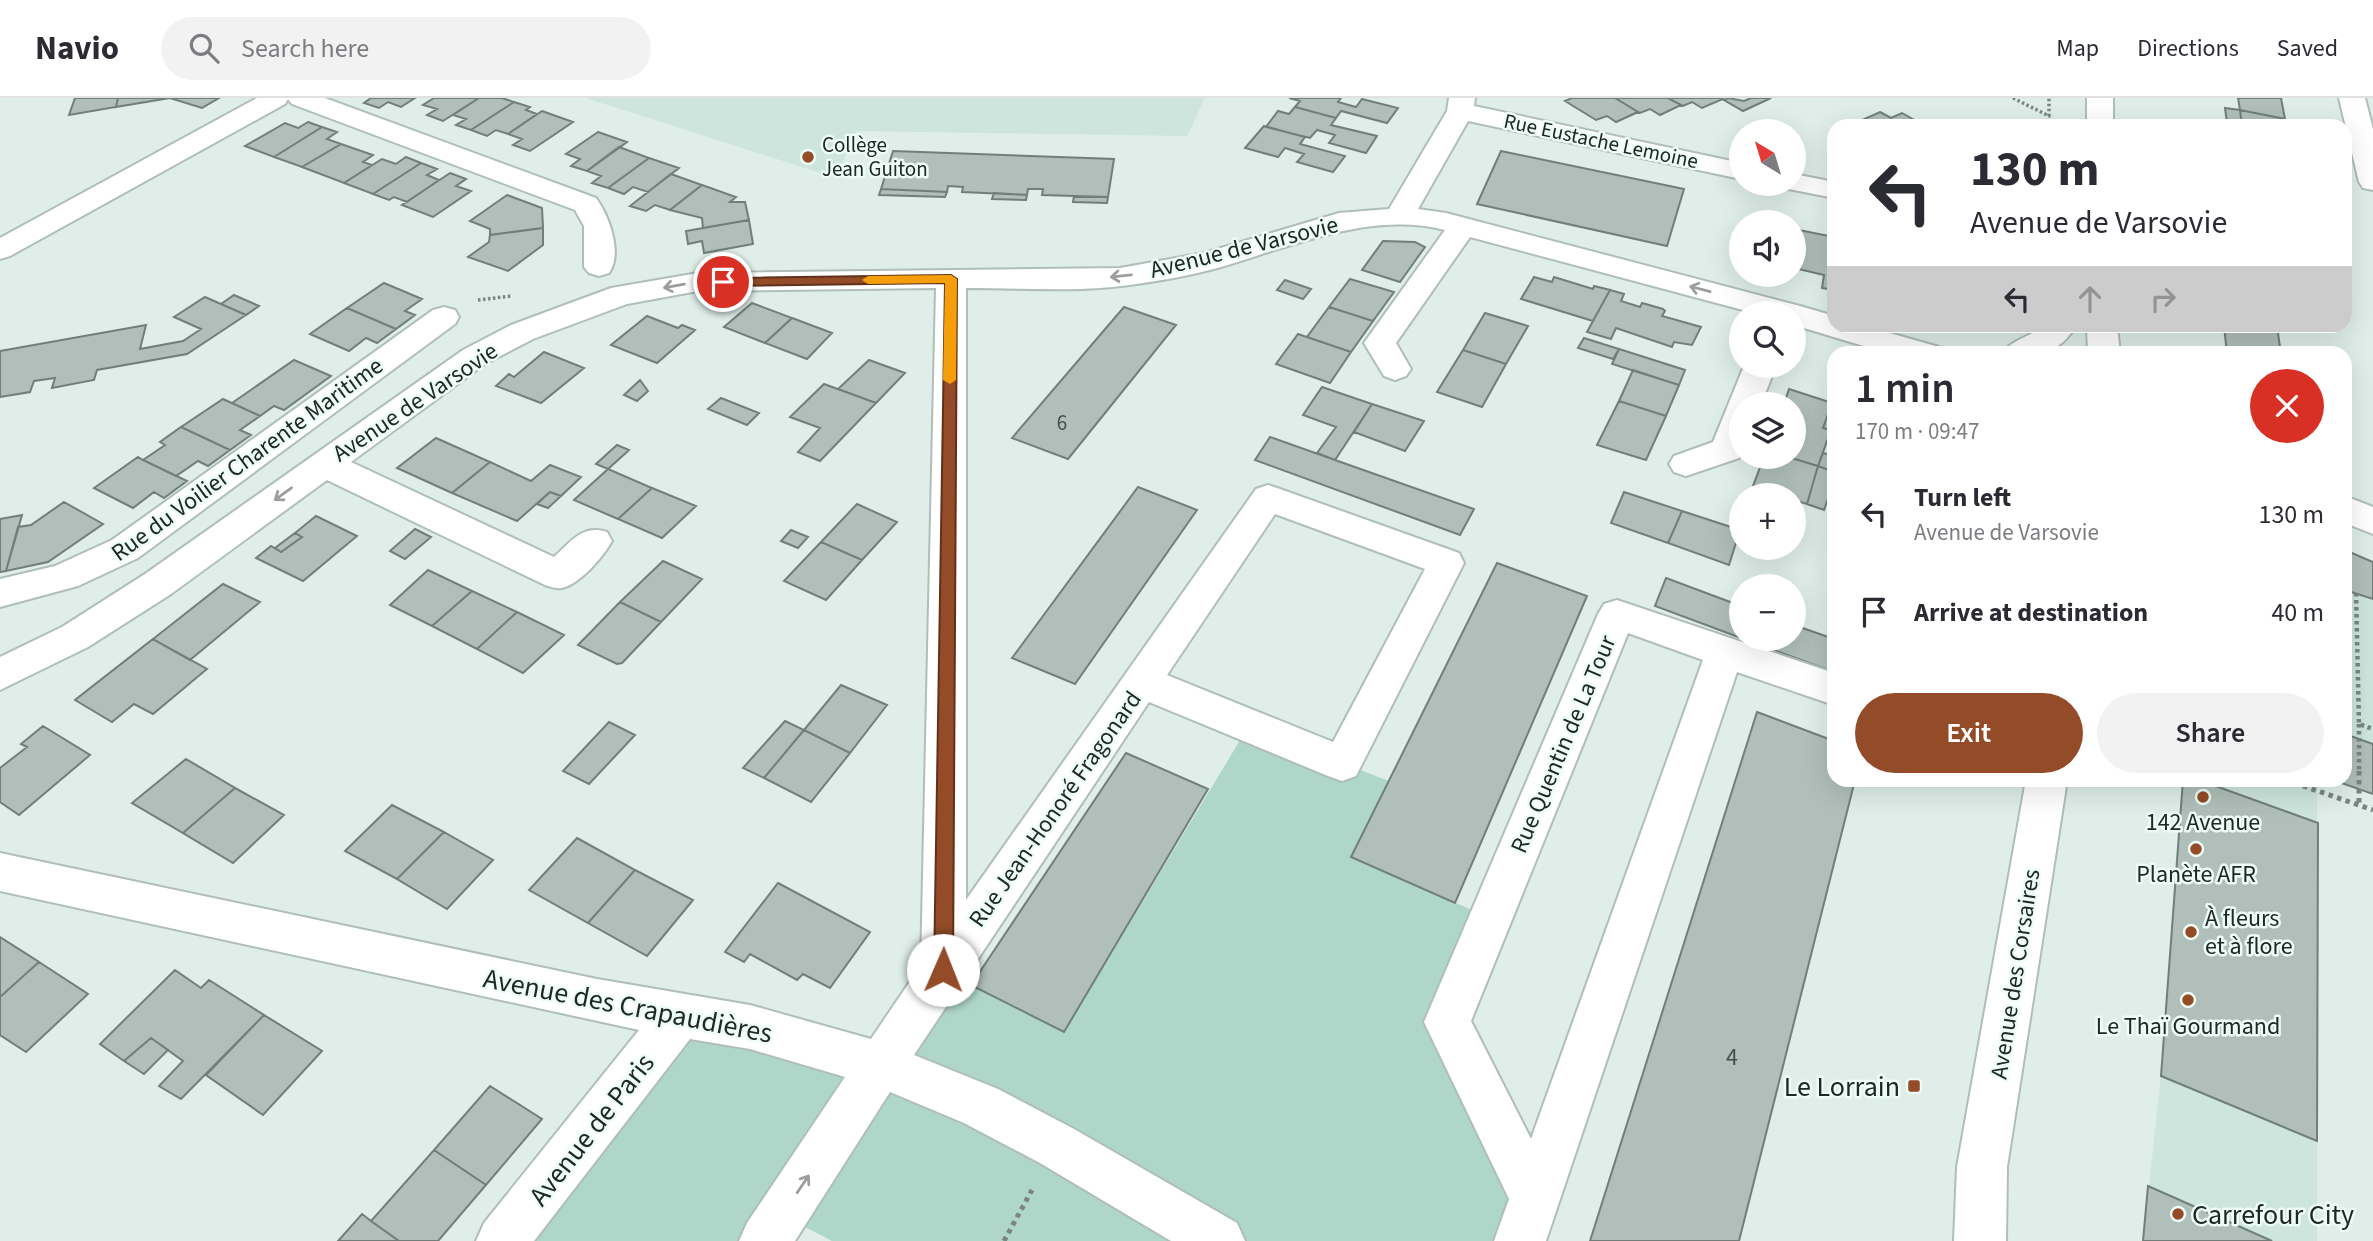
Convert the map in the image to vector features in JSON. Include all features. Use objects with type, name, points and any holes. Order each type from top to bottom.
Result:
[{"type":"street","points":[[0,250],[276,98]]},
{"type":"street","points":[[301,98],[586,204],[597,226],[599,267]]},
{"type":"street","points":[[2100,98],[2100,119]]},
{"type":"street","points":[[2352,98],[2373,182]]},
{"type":"street","points":[[1399,217],[1461,104]]},
{"type":"street","name":"Rue Eustache Lemoine","points":[[1461,104],[1729,168]]},
{"type":"street","points":[[1806,184],[1827,189]]},
{"type":"street","name":"Avenue de Varsovie","points":[[0,675],[75,637],[158,584],[474,357],[522,332],[622,295],[698,282],[1120,277],[1208,261],[1339,222],[1399,217],[1436,219],[1742,301]]},
{"type":"street","points":[[1395,369],[1380,343],[1464,226]]},
{"type":"street","points":[[943,970],[951,279]]},
{"type":"street","name":"Rue du Voilier Charente Maritime","points":[[0,593],[64,579],[125,549],[444,317]]},
{"type":"street","name":"Avenue de Varsovie","points":[[1806,319],[1827,325]]},
{"type":"street","name":"Avenue de Varsovie","points":[[1855,333],[1900,346]]},
{"type":"street","points":[[2035,346],[2054,333]]},
{"type":"street","points":[[1686,464],[1727,450],[1729,445]]},
{"type":"street","points":[[324,464],[558,575],[594,541]]},
{"type":"street","name":"Rue Jean-Honoré Fragonard","points":[[765,1241],[943,970],[1268,498],[1446,563],[1342,764],[1142,682]]},
{"type":"street","points":[[2352,512],[2373,522]]},
{"type":"street","points":[[64,579],[132,569],[158,584]]},
{"type":"street","name":"Rue Quentin de La Tour","points":[[1617,614],[1725,652],[1527,1219],[1447,1022],[1617,614]]},
{"type":"street","points":[[1725,652],[1827,687]]},
{"type":"street","name":"Avenue des Corsaires","points":[[1980,1241],[1982,1167],[2046,787]]},
{"type":"street","name":"Avenue des Crapaudières","points":[[0,872],[597,1001],[750,1027],[883,1065],[981,1106],[1056,1146],[1219,1241]]},
{"type":"street","name":"Avenue de Paris","points":[[502,1241],[679,1016]]},
{"type":"street","name":"Avenue des Corsaires","points":[[1958,1241],[1982,1167]]},
{"type":"path","points":[[2013,98],[2049,116],[2049,98]]},
{"type":"path","points":[[2356,593],[2359,806]]},
{"type":"path","points":[[2359,724],[2373,729]]},
{"type":"path","points":[[2306,787],[2373,810]]},
{"type":"path","points":[[1004,1241],[1056,1146]]},
{"type":"shaded area","name":"Collège Jean Guiton","points":[[586,98],[1205,98],[1187,136],[856,131],[836,178]]},
{"type":"shaded area","points":[[2352,553],[2373,562],[2373,794],[2351,787]]},
{"type":"shaded area","points":[[2183,787],[2317,787],[2317,1241],[2143,1241],[2161,1076]]},
{"type":"green space","points":[[1248,727],[1389,781],[1352,857],[1490,918],[1447,1022],[1535,1198],[1520,1241],[832,1241],[782,1215],[765,1241],[502,1241],[679,1016],[883,1064],[943,970],[1064,1032]]},
{"type":"building","points":[[75,98],[118,98],[116,107],[69,115]]},
{"type":"building","points":[[118,98],[170,98],[116,107]]},
{"type":"building","points":[[170,98],[219,98],[202,108]]},
{"type":"building","points":[[371,98],[415,98],[401,107],[388,102],[379,108],[364,103]]},
{"type":"building","points":[[434,98],[479,98],[443,121],[427,115],[437,109],[423,105]]},
{"type":"building","points":[[479,98],[502,98],[514,102],[471,130],[456,125],[466,119],[453,115]]},
{"type":"building","points":[[1289,98],[1341,98],[1338,102],[1356,107],[1362,99],[1398,108],[1387,123],[1341,111],[1336,118],[1295,107],[1300,101]]},
{"type":"building","points":[[1572,98],[1615,98],[1638,112],[1616,122],[1607,116],[1596,120],[1565,101]]},
{"type":"building","points":[[1615,98],[1668,98],[1681,105],[1660,115],[1650,109],[1640,113]]},
{"type":"building","points":[[1668,98],[1723,99],[1702,108],[1692,102],[1683,106]]},
{"type":"building","points":[[1728,98],[1744,101],[1751,98],[1771,98],[1743,111],[1724,100]]},
{"type":"building","points":[[2238,98],[2281,98],[2285,119],[2240,110]]},
{"type":"building","points":[[514,102],[530,107],[526,110],[537,114],[508,134],[496,130],[487,136],[471,130]]},
{"type":"building","points":[[1295,107],[1336,118],[1331,125],[1377,136],[1366,153],[1329,143],[1335,135],[1317,130],[1310,138],[1266,127],[1278,111],[1289,114]]},
{"type":"building","points":[[2225,108],[2240,110],[2241,119],[2226,119]]},
{"type":"building","points":[[2240,110],[2285,119],[2241,119]]},
{"type":"building","points":[[542,111],[573,122],[530,151],[513,145],[522,139],[508,134]]},
{"type":"building","points":[[1880,112],[1891,118],[1902,113],[1913,119],[1864,119]]},
{"type":"building","points":[[308,122],[322,127],[274,157],[245,146],[285,123],[298,128]]},
{"type":"building","points":[[1264,126],[1305,137],[1300,144],[1345,156],[1333,172],[1297,162],[1304,154],[1285,148],[1278,157],[1245,148]]},
{"type":"building","points":[[322,127],[337,132],[327,139],[341,144],[302,167],[274,157]]},
{"type":"building","points":[[598,132],[627,142],[587,171],[571,166],[580,159],[566,154]]},
{"type":"building","points":[[341,144],[373,155],[363,162],[372,165],[344,183],[302,167]]},
{"type":"building","points":[[619,147],[649,158],[608,188],[592,183],[601,176],[587,171]]},
{"type":"building","points":[[893,151],[1114,159],[1108,197],[1042,195],[1043,189],[1028,189],[1027,195],[962,192],[963,187],[948,186],[947,192],[881,189]]},
{"type":"building","points":[[1501,151],[1684,189],[1667,246],[1477,204]]},
{"type":"building","points":[[406,157],[421,163],[373,194],[344,183],[382,159],[396,164]]},
{"type":"building","points":[[649,158],[679,168],[648,192],[633,187],[624,194],[608,188]]},
{"type":"building","points":[[421,163],[437,169],[427,175],[439,180],[407,202],[394,197],[389,200],[373,194]]},
{"type":"building","points":[[450,173],[466,179],[456,186],[471,191],[433,217],[402,205]]},
{"type":"building","points":[[671,174],[702,185],[670,210],[655,205],[646,211],[630,206]]},
{"type":"building","points":[[702,185],[736,197],[730,202],[745,202],[749,220],[703,228],[702,218],[670,210]]},
{"type":"building","points":[[881,189],[947,192],[945,197],[879,195]]},
{"type":"building","points":[[994,193],[1027,195],[1026,200],[992,199]]},
{"type":"building","points":[[507,195],[542,208],[543,228],[490,235],[490,229],[470,221]]},
{"type":"building","points":[[1074,196],[1108,197],[1107,203],[1073,202]]},
{"type":"building","points":[[749,220],[753,244],[704,253],[702,241],[688,244],[686,231]]},
{"type":"building","points":[[543,228],[543,245],[508,271],[468,257],[489,242],[490,235]]},
{"type":"building","points":[[1806,231],[1827,236],[1827,289],[1822,288],[1824,275],[1806,271]]},
{"type":"building","points":[[1383,241],[1415,242],[1425,247],[1400,282],[1362,270]]},
{"type":"building","points":[[1534,277],[1552,282],[1554,277],[1593,289],[1594,286],[1610,290],[1593,321],[1521,299]]},
{"type":"building","points":[[1350,279],[1394,292],[1373,321],[1329,307]]},
{"type":"building","points":[[1285,280],[1311,289],[1303,299],[1277,290]]},
{"type":"building","points":[[384,283],[422,299],[405,311],[415,315],[396,329],[347,308]]},
{"type":"building","points":[[1610,290],[1624,294],[1621,301],[1640,307],[1642,303],[1663,309],[1665,311],[1662,316],[1701,327],[1692,345],[1674,342],[1672,347],[1616,328],[1611,339],[1587,332]]},
{"type":"building","points":[[234,295],[259,306],[246,315],[221,304]]},
{"type":"building","points":[[205,297],[246,315],[187,354],[97,370],[94,380],[52,388],[55,378],[34,381],[30,392],[0,397],[0,351],[146,325],[140,349],[183,341],[201,329],[174,317]]},
{"type":"building","points":[[752,303],[792,318],[765,343],[724,327]]},
{"type":"building","points":[[1124,307],[1176,325],[1068,459],[1012,438]]},
{"type":"building","points":[[1329,307],[1373,321],[1351,352],[1307,337]]},
{"type":"building","points":[[347,308],[396,329],[377,343],[366,338],[349,351],[310,334]]},
{"type":"building","points":[[1485,313],[1528,326],[1506,364],[1463,350]]},
{"type":"building","points":[[647,316],[678,328],[682,325],[695,330],[657,363],[611,345]]},
{"type":"building","points":[[792,318],[832,333],[807,359],[765,343]]},
{"type":"building","points":[[2225,333],[2278,333],[2280,346],[2226,346]]},
{"type":"building","points":[[1298,334],[1351,352],[1330,383],[1276,364]]},
{"type":"building","points":[[1584,338],[1619,349],[1613,359],[1578,348]]},
{"type":"building","points":[[1619,349],[1685,370],[1679,385],[1612,364]]},
{"type":"building","points":[[1463,350],[1506,364],[1482,407],[1437,392]]},
{"type":"building","points":[[544,352],[584,368],[541,403],[496,386],[509,374],[514,377]]},
{"type":"building","points":[[294,360],[331,376],[284,410],[274,406],[260,416],[232,403]]},
{"type":"building","points":[[869,360],[905,373],[876,403],[838,389]]},
{"type":"building","points":[[1633,370],[1679,385],[1666,416],[1619,401]]},
{"type":"building","points":[[640,380],[648,391],[637,401],[624,395]]},
{"type":"building","points":[[824,384],[876,403],[820,461],[798,452],[820,428],[790,417]]},
{"type":"building","points":[[1322,387],[1372,404],[1335,460],[1317,453],[1336,427],[1303,415]]},
{"type":"building","points":[[1806,395],[1827,401],[1827,417],[1823,428],[1827,429],[1827,441],[1818,466],[1806,462]]},
{"type":"building","points":[[721,398],[759,413],[747,425],[708,409]]},
{"type":"building","points":[[223,399],[260,416],[240,430],[251,435],[230,450],[181,427]]},
{"type":"building","points":[[1619,401],[1666,416],[1646,460],[1597,445]]},
{"type":"building","points":[[1372,404],[1424,421],[1405,451],[1354,432]]},
{"type":"building","points":[[181,427],[230,450],[208,466],[198,461],[176,476],[143,460],[165,445],[160,442]]},
{"type":"building","points":[[1270,437],[1474,509],[1460,535],[1255,460]]},
{"type":"building","points":[[436,438],[490,462],[452,493],[397,468]]},
{"type":"building","points":[[617,445],[629,450],[608,469],[596,464]]},
{"type":"building","points":[[1823,453],[1827,454],[1827,469],[1818,466]]},
{"type":"building","points":[[138,457],[187,481],[164,498],[154,492],[133,508],[94,488]]},
{"type":"building","points":[[490,462],[531,481],[550,465],[581,477],[561,496],[550,492],[517,521],[452,493]]},
{"type":"building","points":[[1806,462],[1818,466],[1807,504],[1806,483],[1754,483],[1759,469],[1806,469]]},
{"type":"building","points":[[1818,466],[1827,469],[1827,502],[1824,510],[1807,504]]},
{"type":"building","points":[[608,469],[652,488],[618,519],[574,500]]},
{"type":"building","points":[[1138,487],[1197,510],[1075,684],[1012,658]]},
{"type":"building","points":[[652,488],[696,506],[662,538],[618,519]]},
{"type":"building","points":[[550,492],[561,496],[548,508],[537,504]]},
{"type":"building","points":[[1624,492],[1682,511],[1668,543],[1611,523]]},
{"type":"building","points":[[64,502],[103,524],[48,562],[6,571],[18,527],[31,525]]},
{"type":"building","points":[[857,504],[897,522],[862,560],[821,542]]},
{"type":"building","points":[[1682,511],[1729,526],[1729,565],[1668,543]]},
{"type":"building","points":[[22,515],[6,571],[0,572],[0,519]]},
{"type":"building","points":[[316,516],[357,536],[303,581],[256,558],[271,546],[281,552],[302,537],[295,533]]},
{"type":"building","points":[[415,529],[431,537],[405,559],[390,551]]},
{"type":"building","points":[[791,530],[808,537],[798,548],[781,541]]},
{"type":"building","points":[[295,533],[302,537],[281,552],[275,548]]},
{"type":"building","points":[[821,542],[862,560],[826,600],[784,581]]},
{"type":"building","points":[[2352,553],[2373,562],[2373,599],[2352,592]]},
{"type":"building","points":[[663,561],[702,579],[661,622],[620,602]]},
{"type":"building","points":[[1497,563],[1587,596],[1455,903],[1351,857]]},
{"type":"building","points":[[428,570],[472,591],[432,626],[390,605]]},
{"type":"building","points":[[1666,578],[1729,602],[1729,634],[1655,606]]},
{"type":"building","points":[[223,584],[260,602],[190,660],[153,639]]},
{"type":"building","points":[[472,591],[517,612],[477,649],[432,626]]},
{"type":"building","points":[[620,602],[661,622],[622,663],[617,664],[578,645]]},
{"type":"building","points":[[517,612],[564,635],[523,673],[477,649]]},
{"type":"building","points":[[1806,629],[1827,637],[1827,669],[1777,651],[1806,651]]},
{"type":"building","points":[[153,639],[207,669],[153,714],[134,704],[112,722],[75,700]]},
{"type":"building","points":[[841,685],[887,705],[850,753],[804,730]]},
{"type":"building","points":[[1757,712],[1827,738],[1827,787],[1853,787],[1739,1241],[1590,1241]]},
{"type":"building","points":[[785,721],[804,730],[764,778],[743,768]]},
{"type":"building","points":[[609,722],[635,735],[589,784],[563,771]]},
{"type":"building","points":[[43,726],[90,755],[19,815],[0,802],[0,768],[27,747],[21,744]]},
{"type":"building","points":[[804,730],[850,753],[811,802],[764,778]]},
{"type":"building","points":[[2352,736],[2373,744],[2373,794],[2352,787]]},
{"type":"building","points":[[1126,753],[1208,789],[1064,1032],[971,985]]},
{"type":"building","points":[[186,759],[235,788],[183,833],[132,803]]},
{"type":"building","points":[[2182,787],[2218,787],[2318,823],[2317,1141],[2161,1076]]},
{"type":"building","points":[[235,788],[284,815],[233,863],[183,833]]},
{"type":"building","points":[[392,805],[444,832],[397,879],[345,851]]},
{"type":"building","points":[[444,832],[493,860],[447,909],[397,879]]},
{"type":"building","points":[[577,838],[635,870],[588,923],[529,890]]},
{"type":"building","points":[[635,870],[693,900],[647,956],[588,923]]},
{"type":"building","points":[[778,883],[870,932],[830,988],[803,974],[797,980],[750,954],[744,962],[725,952]]},
{"type":"building","points":[[0,937],[39,962],[0,997]]},
{"type":"building","points":[[39,962],[88,994],[26,1052],[0,1035],[0,997]]},
{"type":"building","points":[[175,970],[201,988],[209,980],[264,1015],[181,1099],[159,1086],[183,1061],[151,1038],[124,1061],[100,1044]]},
{"type":"building","points":[[264,1015],[322,1051],[263,1115],[206,1075]]},
{"type":"building","points":[[151,1038],[168,1050],[144,1074],[124,1061]]},
{"type":"building","points":[[490,1086],[542,1119],[486,1185],[434,1150]]},
{"type":"building","points":[[434,1150],[486,1185],[438,1241],[399,1241],[371,1221]]},
{"type":"building","name":"Carrefour City","points":[[2148,1186],[2272,1241],[2143,1241]]},
{"type":"building","points":[[362,1214],[371,1221],[399,1241],[338,1241]]},
{"type":"slow traffic","points":[[868,280],[951,279],[950,380]]},
{"type":"place","name":"Collège Jean Guiton","points":[[808,157]]},
{"type":"place","name":"142 Avenue","points":[[2203,797]]},
{"type":"place","name":"Planète AFR","points":[[2196,849]]},
{"type":"place","name":"À fleurs et à flore","points":[[2191,932]]},
{"type":"place","name":"Le Thaï Gourmand","points":[[2188,1000]]},
{"type":"place","name":"Le Lorrain","points":[[1914,1086]]},
{"type":"place","name":"Carrefour City","points":[[2178,1214]]},
{"type":"route","points":[[723,282],[951,279],[943,970]]}]
